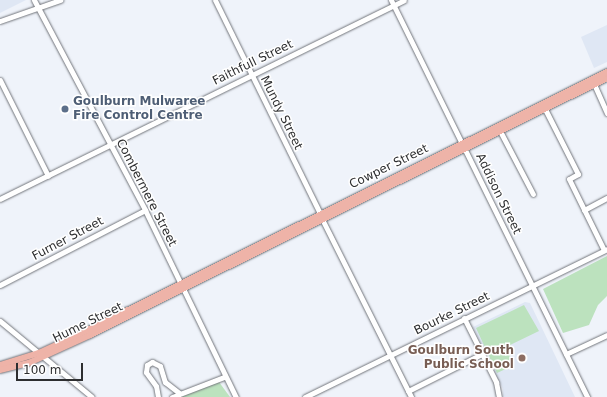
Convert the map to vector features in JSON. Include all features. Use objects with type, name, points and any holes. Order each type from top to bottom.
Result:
[{"type":"main road","name":"Cowper Street","points":[[182,286],[463,146],[607,72]]},
{"type":"main road","name":"Cowper Street","points":[[463,146],[500,131],[607,78]]},
{"type":"main road","name":"Hume Street","points":[[0,370],[41,355],[182,286]]},
{"type":"main road","name":"Hume Street","points":[[0,365],[41,355]]},
{"type":"street","name":"Combermere Street","points":[[34,0],[39,6],[145,210],[224,377],[236,397]]},
{"type":"street","points":[[39,6],[47,0]]},
{"type":"street","points":[[0,21],[39,6],[60,0]]},
{"type":"street","name":"Mundy Street","points":[[215,0],[411,397]]},
{"type":"street","name":"Addison Street","points":[[391,0],[587,397]]},
{"type":"street","name":"Faithfull Street","points":[[0,199],[404,0]]},
{"type":"street","points":[[0,80],[48,176]]},
{"type":"street","points":[[594,84],[607,113]]},
{"type":"street","points":[[545,109],[578,174],[569,179],[584,210],[606,249]]},
{"type":"street","points":[[500,131],[533,194]]},
{"type":"street","points":[[584,210],[607,198]]},
{"type":"street","name":"Furner Street","points":[[0,285],[145,210]]},
{"type":"street","name":"Bourke Street","points":[[305,397],[606,249]]},
{"type":"street","points":[[464,318],[482,354],[499,395],[493,397]]},
{"type":"street","points":[[0,321],[90,396]]},
{"type":"street","points":[[566,354],[607,335]]},
{"type":"street","points":[[408,391],[482,354]]},
{"type":"street","points":[[158,397],[156,386],[146,372],[147,365],[152,362],[160,366],[165,382],[179,393]]},
{"type":"street","points":[[172,397],[179,393],[224,377]]},
{"type":"shaded area","points":[[0,0],[26,0],[0,13]]},
{"type":"shaded area","points":[[607,25],[607,62],[594,68],[581,37]]},
{"type":"shaded area","name":"Goulburn South Public School","points":[[525,302],[530,303],[575,397],[503,397],[503,389],[473,327]]},
{"type":"green space","points":[[607,256],[607,296],[598,305],[589,325],[563,333],[543,289]]},
{"type":"green space","points":[[524,305],[539,331],[506,347],[514,365],[497,373],[476,328]]},
{"type":"green space","points":[[219,382],[230,397],[175,397],[190,391]]},
{"type":"place","name":"Goulburn Mulwaree Fire Control Centre","points":[[65,109]]},
{"type":"place","name":"Goulburn South Public School","points":[[522,358]]}]
